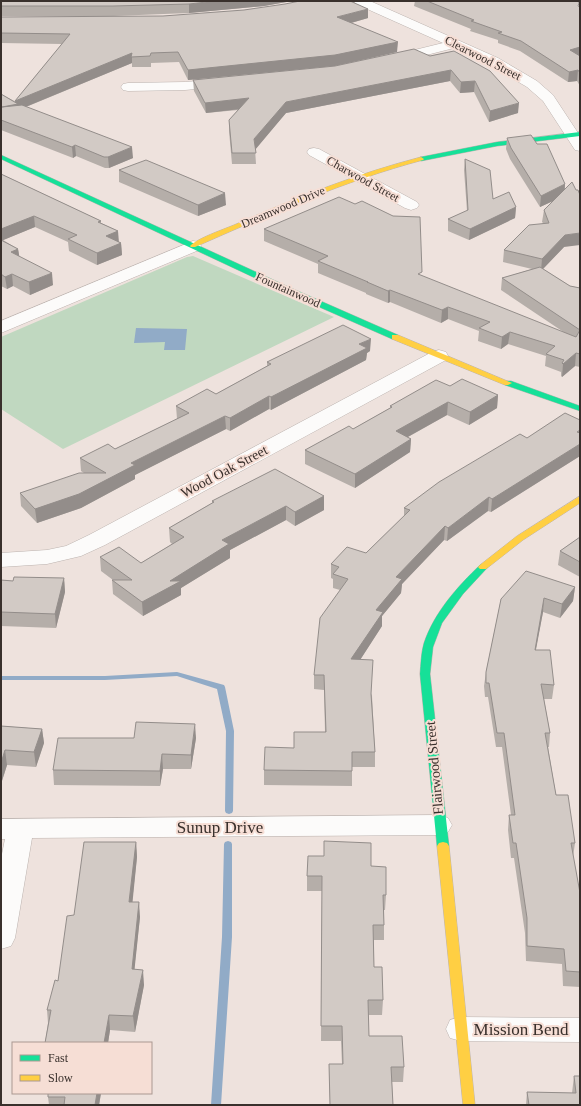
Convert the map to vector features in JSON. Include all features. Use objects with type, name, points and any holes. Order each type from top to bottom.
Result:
[{"type":"street","name":"Clearwood Street","points":[[360,1],[493,61],[532,84],[548,98],[576,135],[580,147]]},
{"type":"street","points":[[572,1],[580,4]]},
{"type":"street","points":[[380,63],[456,44]]},
{"type":"street","points":[[128,86],[185,86],[237,81]]},
{"type":"street","name":"Dreamwood Drive","points":[[2,326],[193,246],[325,188],[359,176],[426,156],[501,144],[576,135]]},
{"type":"street","name":"Charwood Street","points":[[314,152],[411,205]]},
{"type":"street","name":"Fountainwood","points":[[1,157],[263,279],[439,356],[580,409]]},
{"type":"street","name":"Wood Oak Street","points":[[1,560],[47,556],[73,551],[85,546],[439,356]]},
{"type":"street","name":"Flairwood Street","points":[[469,1105],[439,825],[425,674],[429,641],[444,612],[457,593],[486,562],[580,499]]},
{"type":"street","name":"Sunup Drive","points":[[11,829],[439,825]]},
{"type":"street","points":[[1,938],[11,829]]},
{"type":"street","name":"Mission Bend","points":[[461,1029],[580,1030]]},
{"type":"green space","points":[[193,256],[334,317],[63,449],[1,409],[1,337],[187,257]]},
{"type":"water","points":[[136,328],[187,329],[185,350],[164,350],[165,342],[134,343]]},
{"type":"building","points":[[1,1],[215,1],[189,4],[113,6],[1,6]]},
{"type":"building","points":[[300,1],[350,1],[368,9],[337,17],[398,42],[335,55],[188,70],[178,52],[151,53],[150,56],[131,57],[132,53],[15,101],[70,34],[1,33],[1,17],[163,16],[244,10]]},
{"type":"building","points":[[427,1],[578,1],[578,6],[580,7],[580,47],[570,50],[580,56],[580,73],[578,70],[569,72],[521,41],[498,33],[502,32],[471,21],[474,20]]},
{"type":"building","points":[[414,49],[430,56],[454,51],[490,71],[519,103],[490,111],[475,81],[461,82],[451,70],[286,102],[254,139],[256,153],[232,153],[229,120],[249,98],[205,103],[193,80],[335,66]]},
{"type":"building","points":[[1,94],[18,104],[2,107],[22,105],[132,147],[108,157],[104,157],[75,145],[72,147],[1,120]]},
{"type":"building","points":[[531,135],[537,144],[547,144],[565,184],[541,196],[511,148],[507,138]]},
{"type":"building","points":[[465,159],[490,170],[493,199],[509,192],[516,207],[470,229],[448,219],[468,210]]},
{"type":"building","points":[[146,160],[225,193],[198,205],[119,170]]},
{"type":"building","points":[[1,174],[101,221],[98,222],[118,231],[106,236],[121,243],[97,253],[68,239],[77,235],[34,216],[1,229]]},
{"type":"building","points":[[572,182],[580,195],[580,233],[565,235],[542,259],[504,250],[529,225],[549,223],[544,210]]},
{"type":"building","points":[[339,197],[355,204],[362,201],[393,216],[420,217],[422,272],[418,274],[576,337],[580,330],[580,354],[576,353],[563,364],[562,363],[564,360],[546,354],[555,346],[510,332],[502,337],[479,328],[490,322],[448,307],[442,310],[390,290],[388,291],[318,261],[328,256],[264,229]]},
{"type":"building","points":[[1,240],[18,249],[11,252],[52,273],[29,282],[12,274],[5,277],[1,274]]},
{"type":"building","points":[[540,267],[570,286],[580,288],[580,330],[502,278]]},
{"type":"building","points":[[343,325],[371,339],[359,344],[367,348],[271,397],[269,396],[230,418],[225,416],[131,463],[135,465],[79,494],[35,509],[20,493],[79,473],[106,473],[80,458],[108,444],[115,449],[189,413],[176,406],[207,389],[216,394],[271,364],[267,362]]},
{"type":"building","points":[[462,379],[498,395],[470,412],[448,402],[396,431],[411,439],[355,474],[305,450],[349,426],[353,429],[436,380],[450,386]]},
{"type":"building","points":[[565,413],[580,420],[580,430],[577,432],[580,433],[580,444],[492,499],[489,497],[448,528],[445,526],[396,577],[402,579],[376,610],[383,612],[351,659],[373,660],[371,694],[375,752],[352,752],[352,771],[264,770],[265,747],[294,748],[294,732],[326,732],[324,675],[314,675],[320,618],[348,579],[333,574],[339,567],[331,564],[347,547],[366,553],[410,510],[404,508],[439,482],[520,434],[527,438]]},
{"type":"building","points":[[275,469],[324,496],[295,512],[286,506],[222,540],[229,544],[170,581],[181,581],[142,602],[112,580],[132,580],[100,557],[119,547],[141,563],[184,537],[169,528],[214,502],[212,501]]},
{"type":"building","points":[[580,537],[580,562],[560,551]]},
{"type":"building","points":[[526,571],[575,587],[562,604],[544,598],[535,650],[550,650],[554,685],[541,684],[550,733],[545,733],[556,795],[568,795],[575,843],[571,843],[580,893],[580,972],[566,971],[564,949],[527,946],[527,918],[516,843],[513,843],[509,815],[515,815],[504,733],[497,733],[489,683],[486,683],[486,672],[501,599]]},
{"type":"building","points":[[14,577],[64,578],[55,614],[1,612],[1,580],[13,581]]},
{"type":"building","points":[[136,722],[195,724],[191,755],[162,754],[160,771],[53,770],[58,738],[134,738]]},
{"type":"building","points":[[1,726],[42,729],[34,752],[5,750],[1,763]]},
{"type":"building","points":[[324,841],[371,843],[371,866],[386,867],[386,895],[383,895],[384,925],[373,925],[374,967],[382,967],[383,1000],[368,1000],[369,1036],[402,1036],[404,1067],[391,1067],[393,1105],[330,1105],[329,1064],[343,1064],[342,1026],[321,1026],[322,876],[307,876],[308,856],[324,856]]},
{"type":"building","points":[[84,842],[136,842],[129,902],[139,902],[132,969],[143,970],[133,1016],[109,1015],[104,1042],[45,1042],[51,1010],[47,1010],[55,980],[58,981],[67,916],[74,915]]},
{"type":"building","points":[[574,1076],[580,1076],[580,1105],[529,1105],[527,1092],[576,1093]]},
{"type":"building","points":[[48,1094],[97,1094],[95,1105],[64,1105],[65,1097],[48,1097]]},
{"type":"waterway","points":[[1,678],[105,678],[177,674],[221,687],[230,731],[229,811]]},
{"type":"waterway","points":[[216,1105],[227,937],[228,844]]},
{"type":"traffic: fast","points":[[421,159],[497,144],[580,134]]},
{"type":"traffic: fast","points":[[1,157],[288,290],[395,337]]},
{"type":"traffic: fast","points":[[508,383],[580,409]]},
{"type":"traffic: fast","points":[[443,846],[425,674],[427,655],[429,643],[444,612],[459,592],[483,567]]},
{"type":"traffic: slow","points":[[193,246],[333,186],[421,159]]},
{"type":"traffic: slow","points":[[395,337],[508,383]]},
{"type":"traffic: slow","points":[[483,567],[520,538],[580,499]]},
{"type":"traffic: slow","points":[[443,846],[469,1105]]}]
